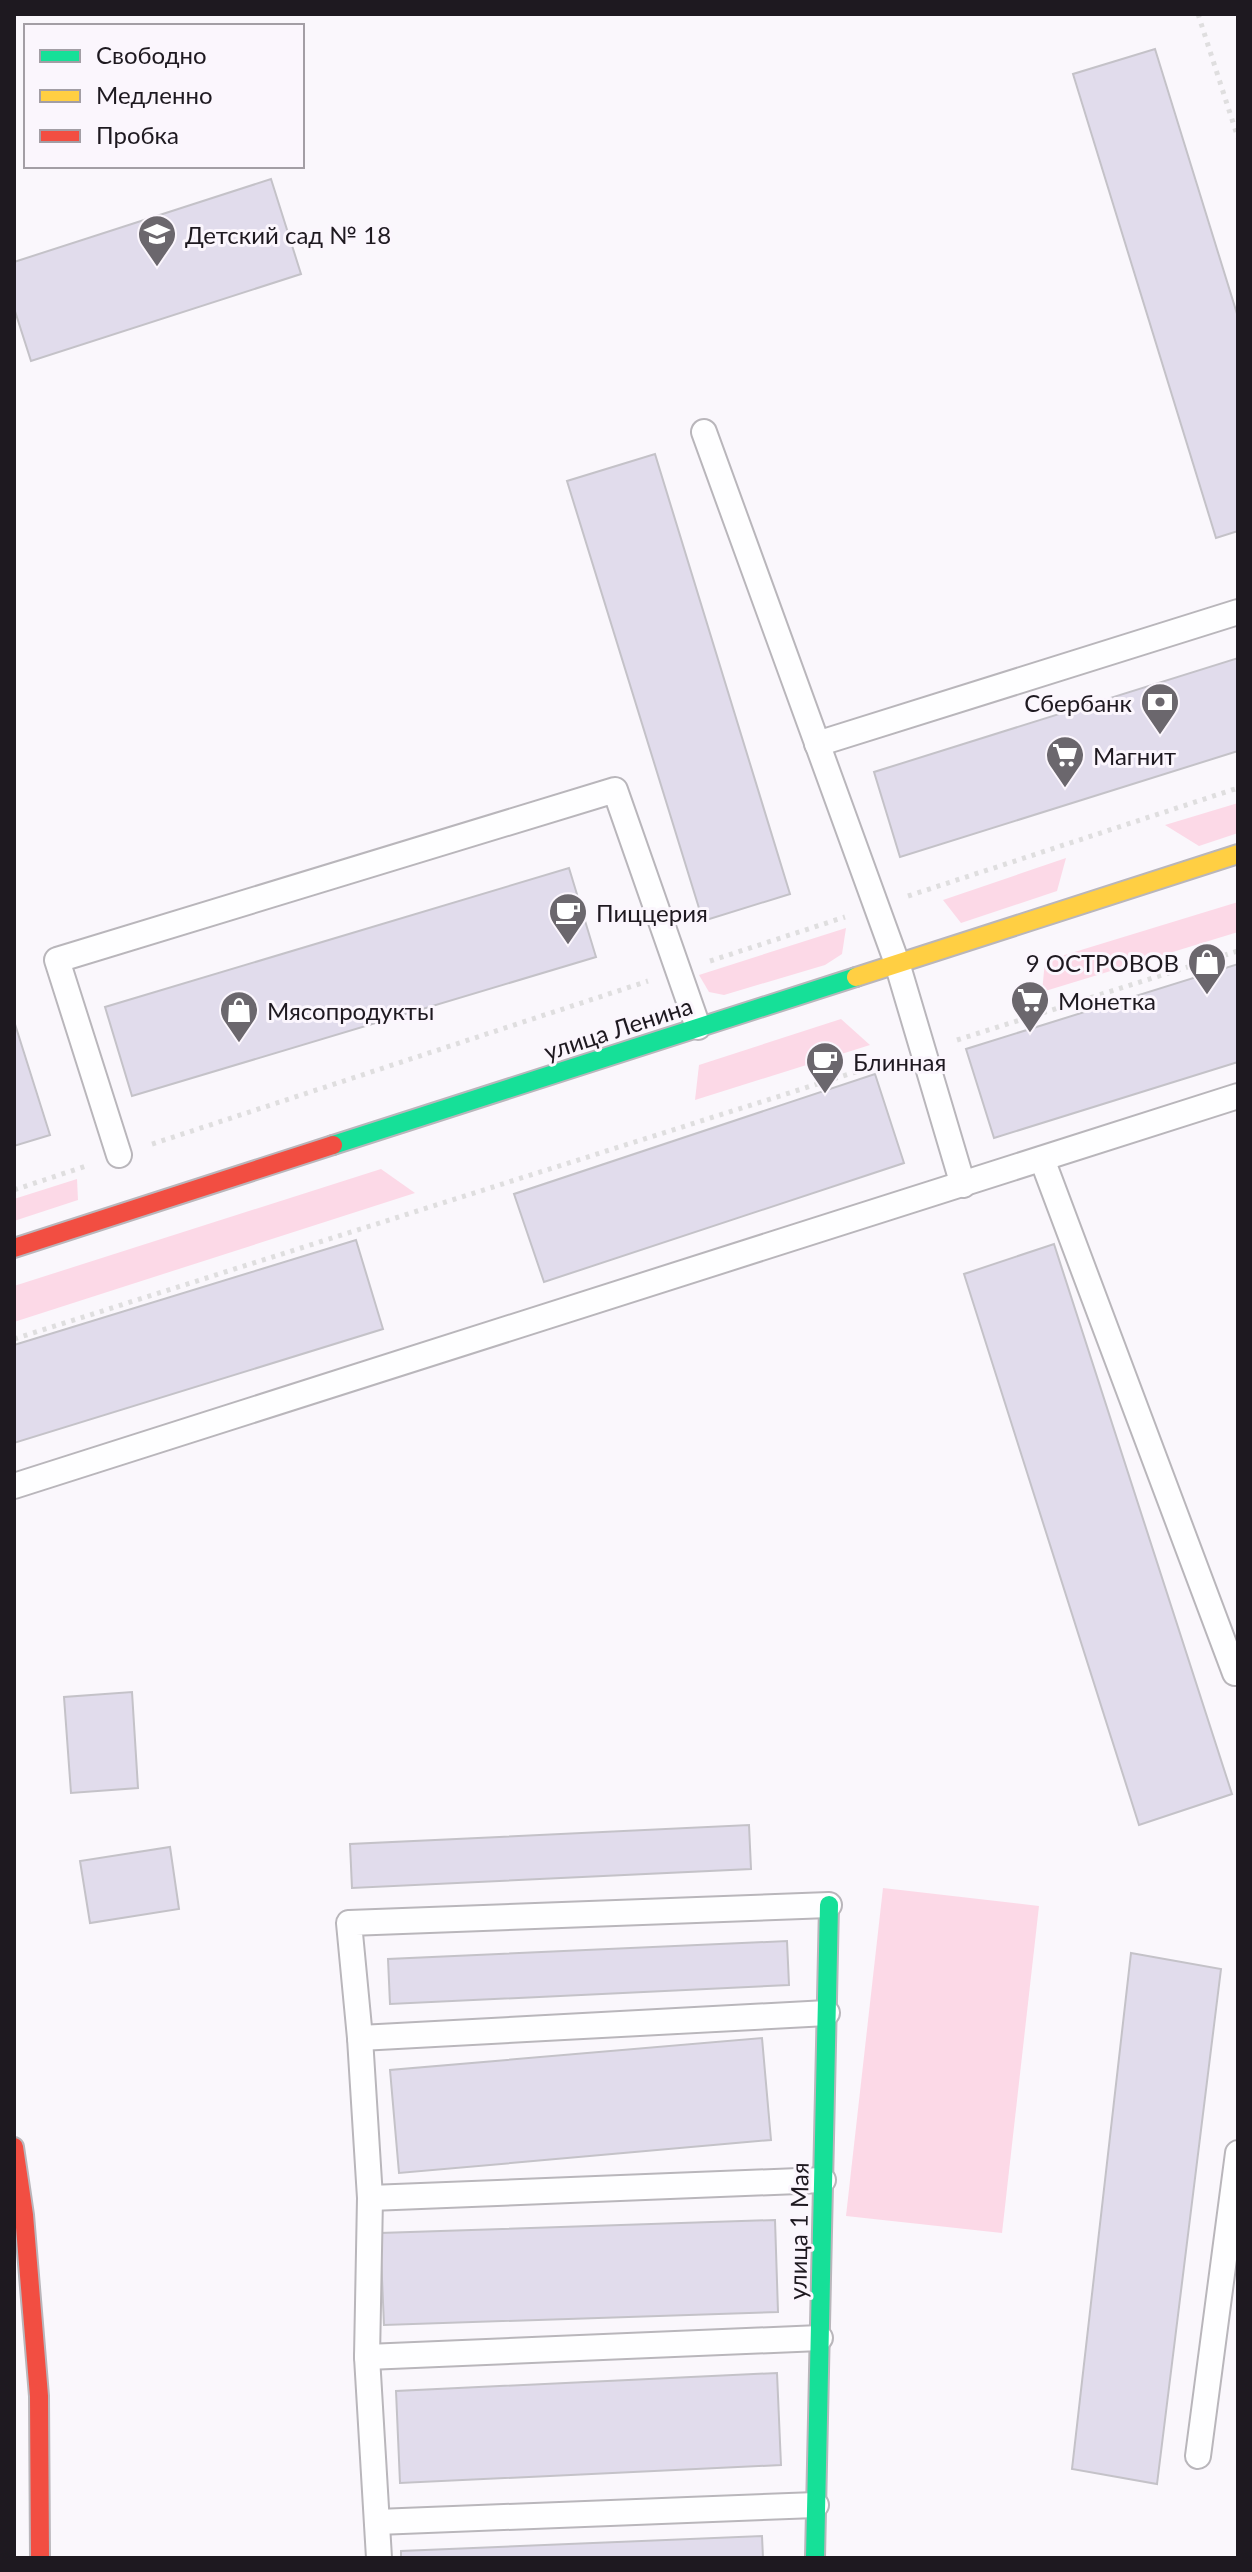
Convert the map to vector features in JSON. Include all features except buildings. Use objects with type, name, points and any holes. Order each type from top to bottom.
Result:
[{"type":"main road","name":"улица Ленина","points":[[14,1248],[1238,854]]},
{"type":"main road","name":"улица 1 Мая","points":[[815,2558],[829,1905]]},
{"type":"main road","points":[[14,2147],[24,2215],[39,2396],[40,2558]]},
{"type":"lane","points":[[704,432],[897,963],[963,1185]]},
{"type":"lane","points":[[817,744],[1238,612]]},
{"type":"lane","points":[[119,1155],[57,960],[615,790],[698,1027]]},
{"type":"lane","points":[[14,1486],[1238,1096]]},
{"type":"lane","points":[[1042,1159],[1237,1677]]},
{"type":"lane","points":[[379,2558],[367,2357],[370,2198],[349,1923],[829,1905]]},
{"type":"lane","points":[[360,2038],[827,2013]]},
{"type":"lane","points":[[1198,2456],[1238,2153]]},
{"type":"lane","points":[[370,2198],[823,2180]]},
{"type":"lane","points":[[367,2357],[820,2338]]},
{"type":"lane","points":[[14,2401],[39,2396]]},
{"type":"lane","points":[[377,2522],[816,2505]]},
{"type":"path","points":[[1198,14],[1238,138]]},
{"type":"path","points":[[14,1190],[1238,788]]},
{"type":"path","points":[[14,1339],[1238,951]]},
{"type":"shaded area","points":[[1238,803],[1238,833],[1199,846],[1165,825]]},
{"type":"shaded area","points":[[1066,858],[1057,891],[961,923],[943,900]]},
{"type":"shaded area","points":[[1238,902],[1238,932],[1042,992],[1045,961]]},
{"type":"shaded area","points":[[846,928],[842,954],[825,965],[724,995],[709,992],[699,975]]},
{"type":"shaded area","points":[[841,1019],[870,1045],[695,1100],[699,1065]]},
{"type":"shaded area","points":[[381,1169],[415,1193],[14,1322],[14,1286]]},
{"type":"shaded area","points":[[77,1179],[78,1200],[14,1221],[14,1199]]},
{"type":"shaded area","points":[[883,1888],[1039,1906],[1002,2233],[846,2216]]},
{"type":"traffic: fast","points":[[333,1145],[856,977]]},
{"type":"traffic: fast","points":[[815,2558],[829,1905]]},
{"type":"traffic: slow","points":[[856,977],[1238,854]]},
{"type":"traffic: jam","points":[[14,1248],[333,1145]]},
{"type":"traffic: jam","points":[[14,2147],[24,2215],[39,2396],[40,2558]]},
{"type":"place","name":"Детский сад № 18","points":[[157,268]]},
{"type":"place","name":"Сбербанк","points":[[1160,736]]},
{"type":"place","name":"Магнит","points":[[1065,789]]},
{"type":"place","name":"Пиццерия","points":[[568,946]]},
{"type":"place","name":"9 ОСТРОВОВ","points":[[1207,996]]},
{"type":"place","name":"Монетка","points":[[1030,1034]]},
{"type":"place","name":"Мясопродукты","points":[[239,1044]]},
{"type":"place","name":"Блинная","points":[[825,1095]]}]
